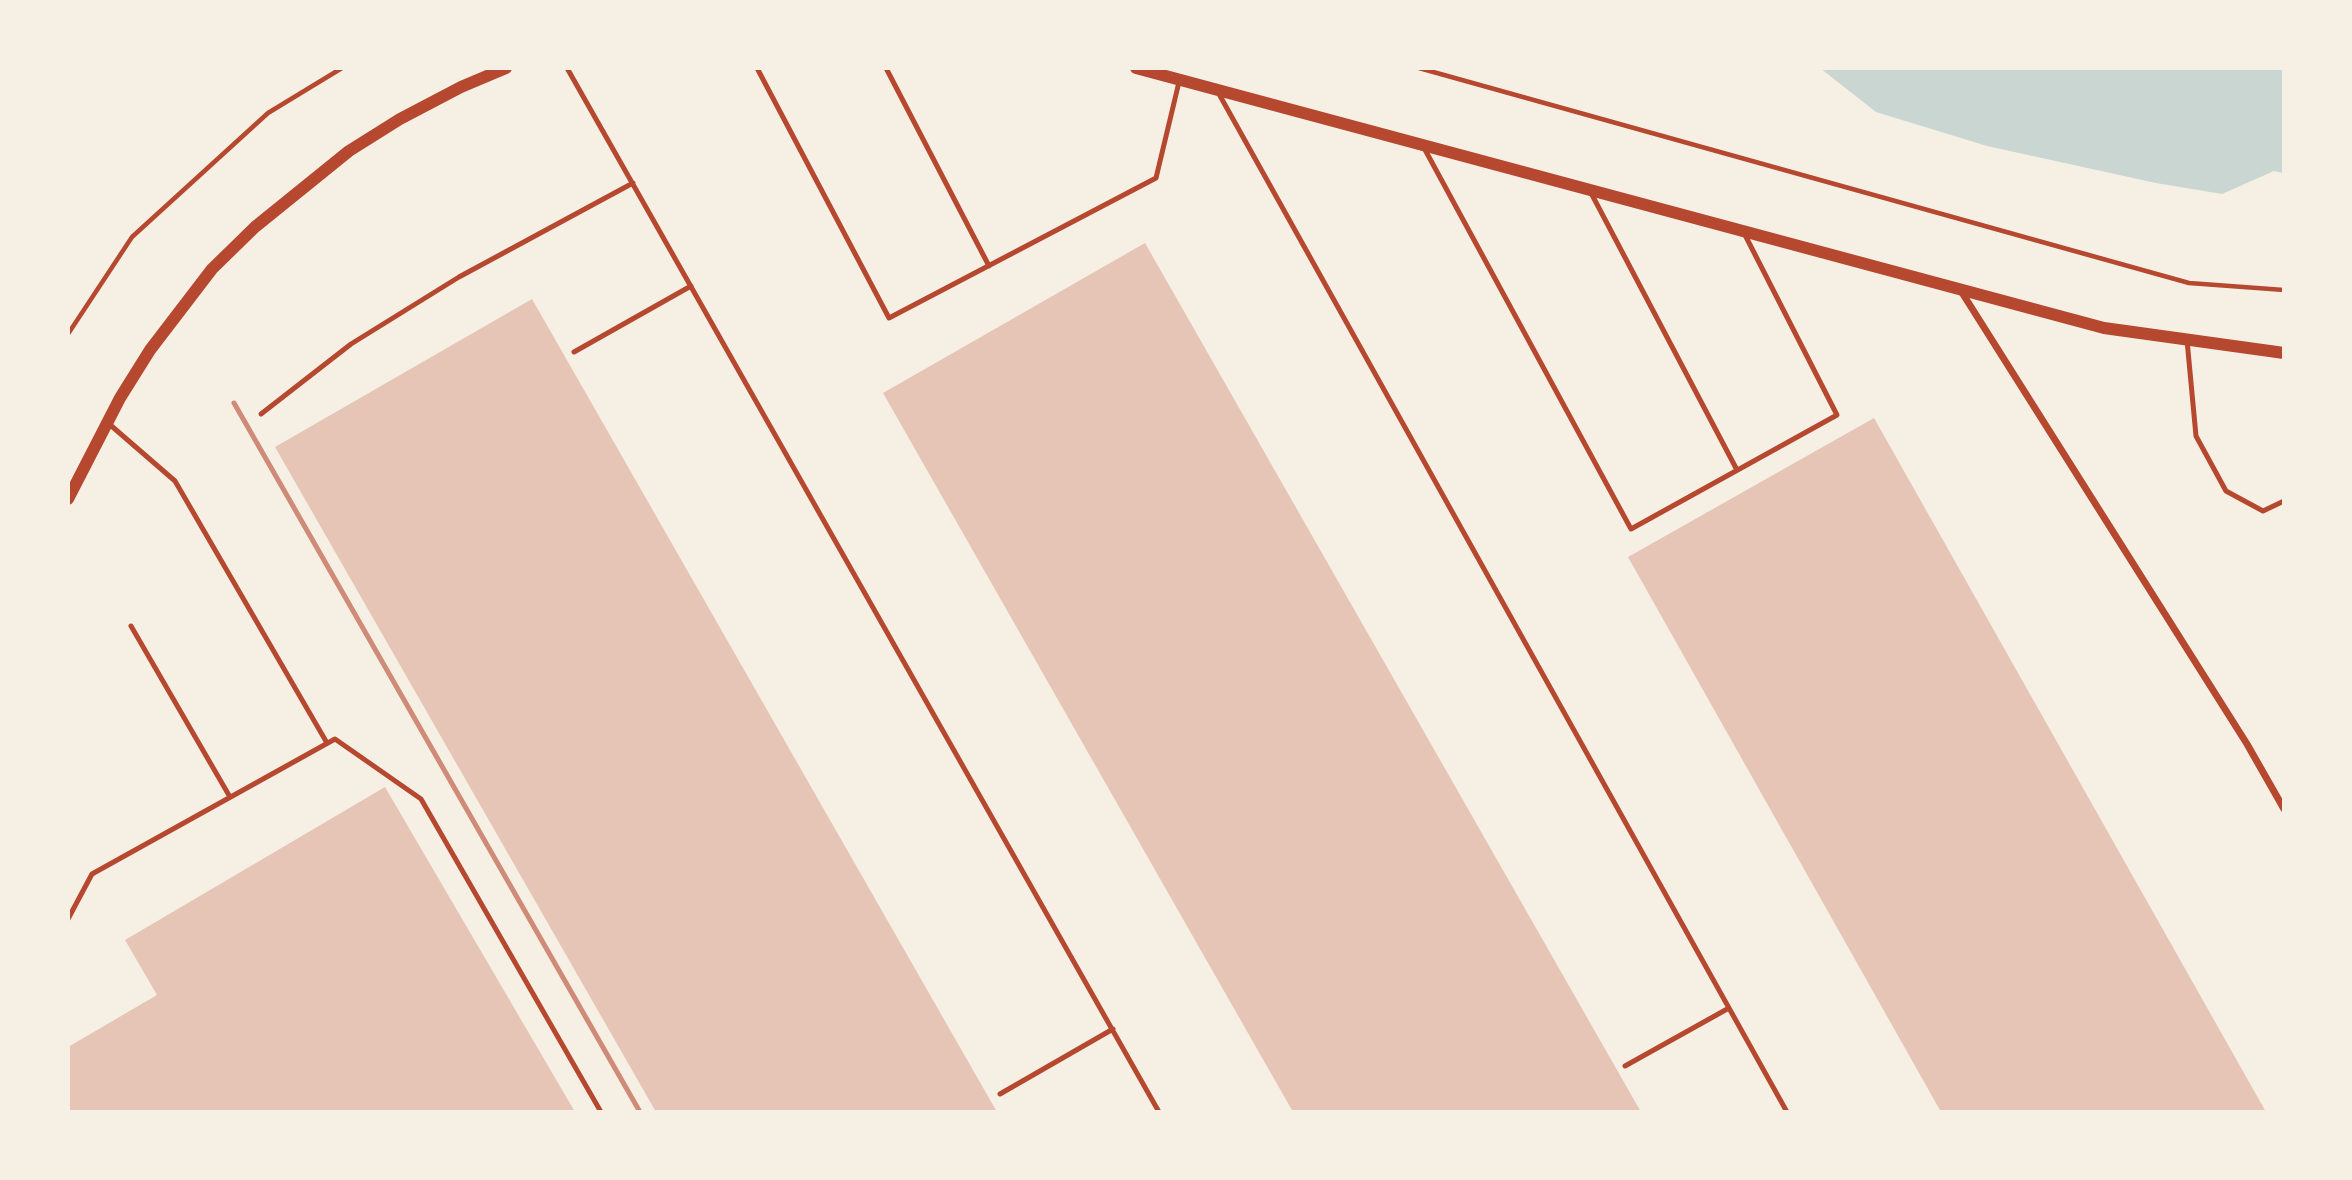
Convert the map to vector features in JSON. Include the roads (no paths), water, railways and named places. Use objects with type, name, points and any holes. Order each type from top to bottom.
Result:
[{"type":"street","points":[[68,499],[107,422],[150,350],[212,269],[255,227],[340,159],[390,125],[461,87],[506,68]]},
{"type":"street","points":[[1136,68],[2104,328],[2284,352]]},
{"type":"street","points":[[1961,291],[2247,744],[2284,809]]},
{"type":"lane","points":[[567,68],[1160,1112]]},
{"type":"lane","points":[[757,68],[889,318],[1156,178],[1180,80]]},
{"type":"lane","points":[[886,68],[989,265]]},
{"type":"lane","points":[[1217,91],[1787,1112]]},
{"type":"lane","points":[[1423,145],[1631,529],[1837,415],[1742,230]]},
{"type":"lane","points":[[261,414],[351,344],[459,278],[633,183]]},
{"type":"lane","points":[[1590,190],[1737,470]]},
{"type":"lane","points":[[574,352],[691,286]]},
{"type":"lane","points":[[2187,340],[2196,436],[2226,491],[2263,511],[2284,500]]},
{"type":"lane","points":[[107,422],[175,481],[327,743]]},
{"type":"lane","points":[[131,626],[230,797]]},
{"type":"lane","points":[[68,919],[92,874],[335,739],[421,799],[601,1112]]},
{"type":"lane","points":[[1625,1066],[1729,1008]]},
{"type":"lane","points":[[1000,1094],[1112,1029]]},
{"type":"railway","points":[[234,403],[640,1112]]}]
